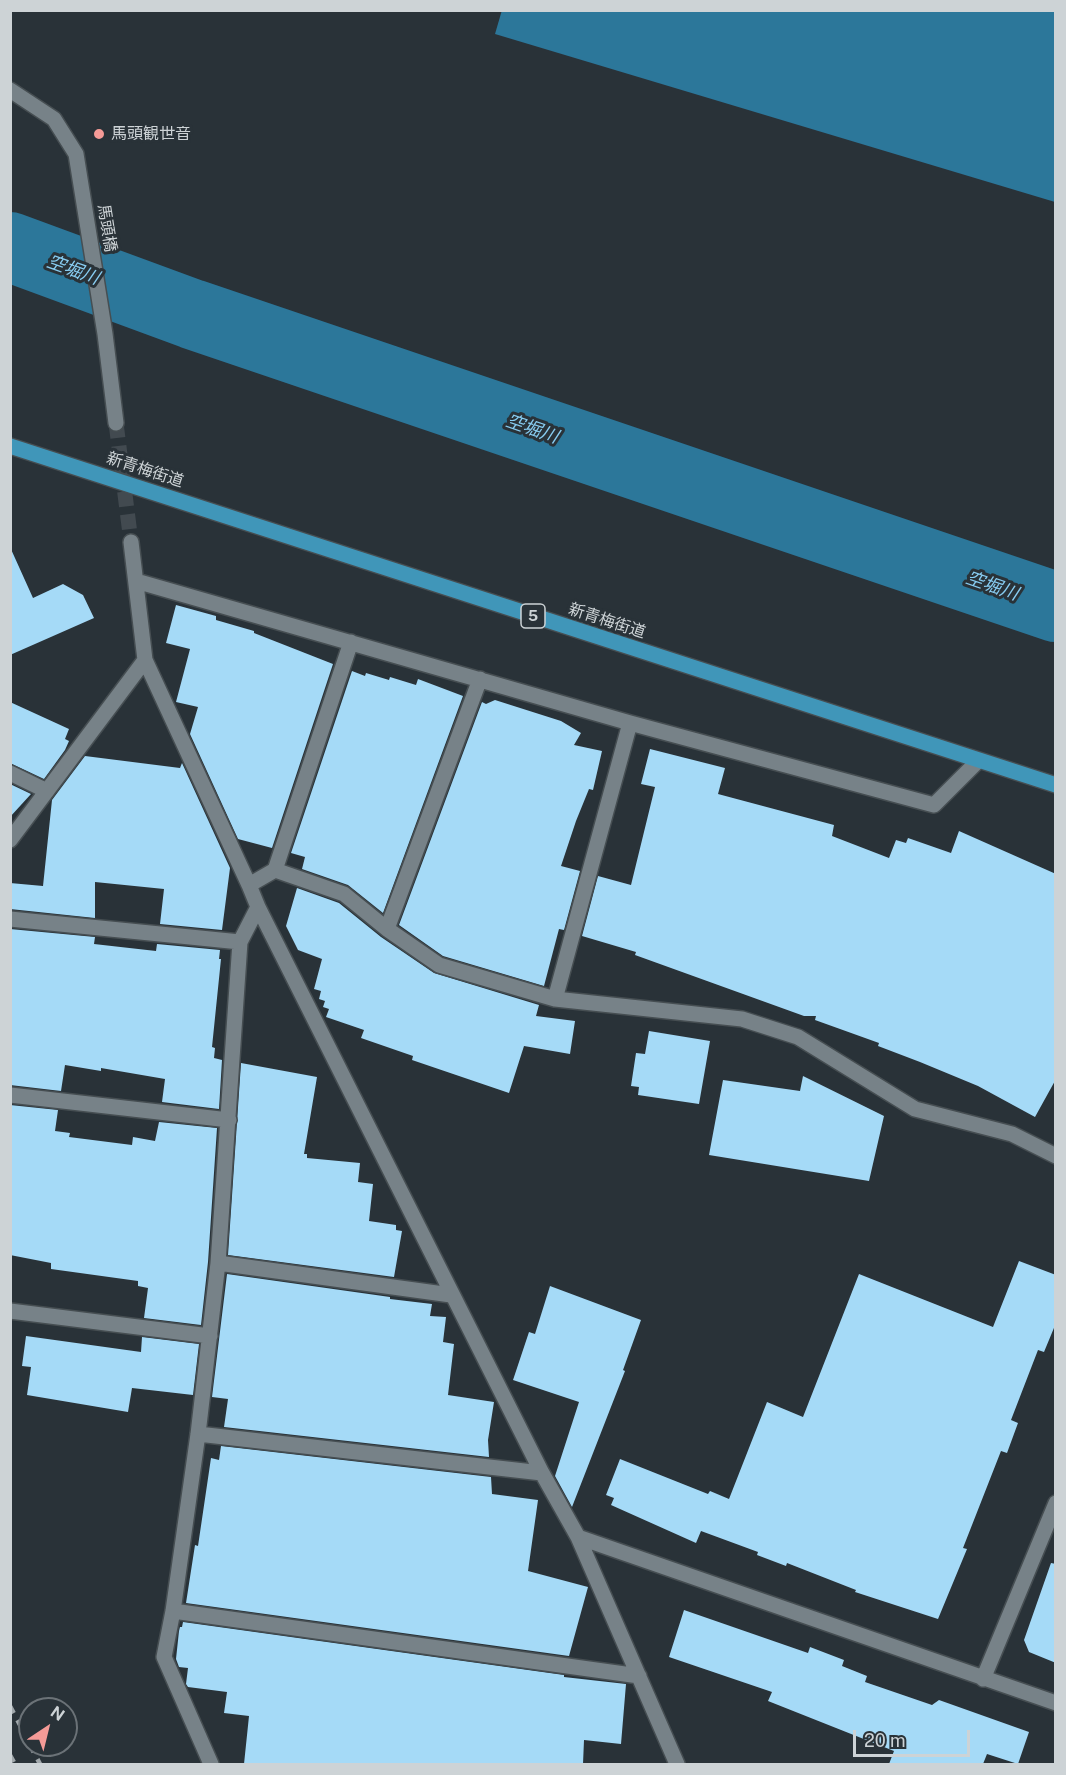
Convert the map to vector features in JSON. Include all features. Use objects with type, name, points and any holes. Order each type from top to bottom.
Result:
[{"type":"main road","name":"新青梅街道","points":[[10,446],[1056,785]]},
{"type":"street","name":"馬頭橋","points":[[10,90],[54,119],[76,154],[105,334],[116,423]]},
{"type":"street","points":[[131,542],[145,660],[258,907],[451,1295],[542,1473],[578,1537],[677,1764]]},
{"type":"street","points":[[136,581],[630,723],[934,805],[978,761]]},
{"type":"street","points":[[249,885],[275,870],[351,642]]},
{"type":"street","points":[[10,840],[145,660]]},
{"type":"street","points":[[387,929],[480,680]]},
{"type":"street","points":[[555,999],[630,723]]},
{"type":"street","points":[[10,773],[47,791]]},
{"type":"street","points":[[275,870],[344,894],[387,929],[439,965],[555,999],[742,1018],[798,1037],[915,1109],[1012,1134],[1056,1156]]},
{"type":"street","points":[[211,1764],[164,1657],[173,1611],[198,1434],[219,1263],[240,942],[258,907]]},
{"type":"street","points":[[10,920],[240,942]]},
{"type":"street","points":[[10,1095],[229,1120]]},
{"type":"street","points":[[219,1263],[451,1295]]},
{"type":"street","points":[[10,1311],[210,1336]]},
{"type":"street","points":[[198,1434],[542,1473]]},
{"type":"street","points":[[983,1679],[1056,1503]]},
{"type":"street","points":[[578,1537],[1056,1703]]},
{"type":"street","points":[[173,1611],[639,1676]]},
{"type":"water","points":[[502,10],[1055,11],[1055,202],[495,34]]},
{"type":"building","points":[[10,547],[33,598],[63,584],[83,595],[94,618],[10,655]]},
{"type":"building","points":[[176,605],[216,616],[216,620],[254,631],[254,633],[333,664],[272,848],[238,839],[190,734],[198,707],[176,702],[190,649],[166,643]]},
{"type":"building","points":[[352,671],[389,680],[390,677],[416,685],[418,679],[463,696],[383,913],[348,885],[302,869],[305,857],[291,853]]},
{"type":"building","points":[[495,700],[561,721],[581,733],[574,745],[602,751],[593,790],[589,789],[561,866],[580,871],[564,930],[559,929],[544,986],[443,956],[399,925],[482,702],[486,704]]},
{"type":"building","points":[[10,702],[69,729],[65,739],[69,741],[65,750],[44,779],[10,763]]},
{"type":"building","points":[[650,749],[725,768],[718,794],[834,825],[832,836],[889,858],[896,840],[906,843],[908,838],[951,853],[959,831],[1056,874],[1056,1079],[1035,1117],[978,1086],[878,1046],[879,1043],[815,1020],[816,1016],[804,1016],[635,955],[636,952],[582,936],[598,876],[631,885],[655,787],[641,784]]},
{"type":"building","points":[[85,756],[180,768],[182,763],[230,868],[222,930],[160,924],[164,889],[95,882],[95,918],[10,909],[10,883],[43,886],[52,800]]},
{"type":"building","points":[[10,784],[31,794],[10,817]]},
{"type":"building","points":[[297,888],[339,903],[381,937],[434,973],[539,1005],[536,1016],[575,1021],[570,1054],[524,1046],[509,1093],[412,1060],[413,1056],[361,1038],[364,1030],[326,1017],[329,1009],[323,1007],[325,1001],[319,999],[321,991],[314,989],[322,959],[298,950],[286,926]]},
{"type":"building","points":[[10,929],[95,937],[94,944],[156,951],[157,944],[220,950],[212,1047],[215,1048],[214,1058],[222,1060],[219,1109],[162,1102],[165,1079],[101,1068],[101,1071],[65,1065],[61,1091],[10,1085]]},
{"type":"building","points":[[649,1031],[710,1041],[699,1104],[638,1095],[639,1087],[631,1086],[636,1053],[645,1054]]},
{"type":"building","points":[[241,1063],[317,1077],[304,1154],[307,1154],[307,1158],[360,1163],[358,1182],[373,1184],[369,1221],[396,1225],[396,1230],[402,1231],[394,1277],[228,1255]]},
{"type":"building","points":[[803,1076],[884,1116],[869,1181],[709,1155],[723,1080],[800,1091]]},
{"type":"building","points":[[10,1105],[58,1110],[55,1131],[70,1133],[69,1137],[132,1145],[133,1137],[155,1141],[159,1122],[217,1128],[208,1262],[201,1325],[144,1318],[148,1288],[138,1286],[138,1281],[51,1269],[51,1263],[10,1255]]},
{"type":"building","points":[[1019,1261],[1056,1275],[1056,1323],[1044,1352],[1038,1350],[1011,1420],[1018,1423],[1007,1453],[1001,1451],[963,1548],[967,1549],[938,1619],[855,1592],[856,1590],[787,1563],[786,1566],[757,1555],[758,1552],[701,1531],[696,1543],[611,1505],[614,1498],[606,1495],[620,1459],[708,1494],[710,1491],[729,1499],[767,1402],[803,1417],[859,1274],[993,1327]]},
{"type":"building","points":[[227,1274],[432,1304],[430,1316],[446,1317],[443,1342],[454,1344],[448,1395],[494,1402],[488,1440],[489,1457],[224,1427],[228,1399],[212,1397]]},
{"type":"building","points":[[550,1286],[641,1320],[623,1370],[625,1371],[572,1507],[555,1476],[579,1402],[513,1380],[529,1332],[535,1334]]},
{"type":"building","points":[[26,1336],[141,1352],[142,1337],[199,1344],[193,1395],[132,1388],[128,1412],[27,1395],[31,1367],[22,1366]]},
{"type":"building","points":[[221,1446],[491,1477],[492,1494],[538,1500],[528,1571],[588,1587],[569,1656],[186,1603],[195,1545],[198,1546],[211,1458],[219,1460]]},
{"type":"building","points":[[1051,1563],[1056,1564],[1056,1663],[1029,1652],[1024,1640]]},
{"type":"building","points":[[684,1610],[808,1653],[810,1647],[844,1660],[842,1666],[867,1676],[865,1682],[932,1705],[939,1700],[1029,1732],[1018,1764],[987,1754],[983,1764],[889,1764],[894,1751],[768,1701],[772,1692],[669,1657]]},
{"type":"building","points":[[183,1622],[626,1684],[621,1744],[584,1740],[583,1764],[244,1764],[249,1716],[224,1713],[227,1692],[188,1687],[186,1684],[188,1668],[179,1667],[176,1659],[179,1631]]},
{"type":"waterway","name":"空堀川","points":[[10,247],[192,314],[1056,607]]},
{"type":"tunnel","points":[[116,423],[131,542]]},
{"type":"railway","points":[[10,1706],[18,1721]]},
{"type":"railway","points":[[10,1755],[15,1764]]},
{"type":"railway","points":[[36,1757],[40,1764]]},
{"type":"place","name":"馬頭観世音","points":[[99,134]]}]
